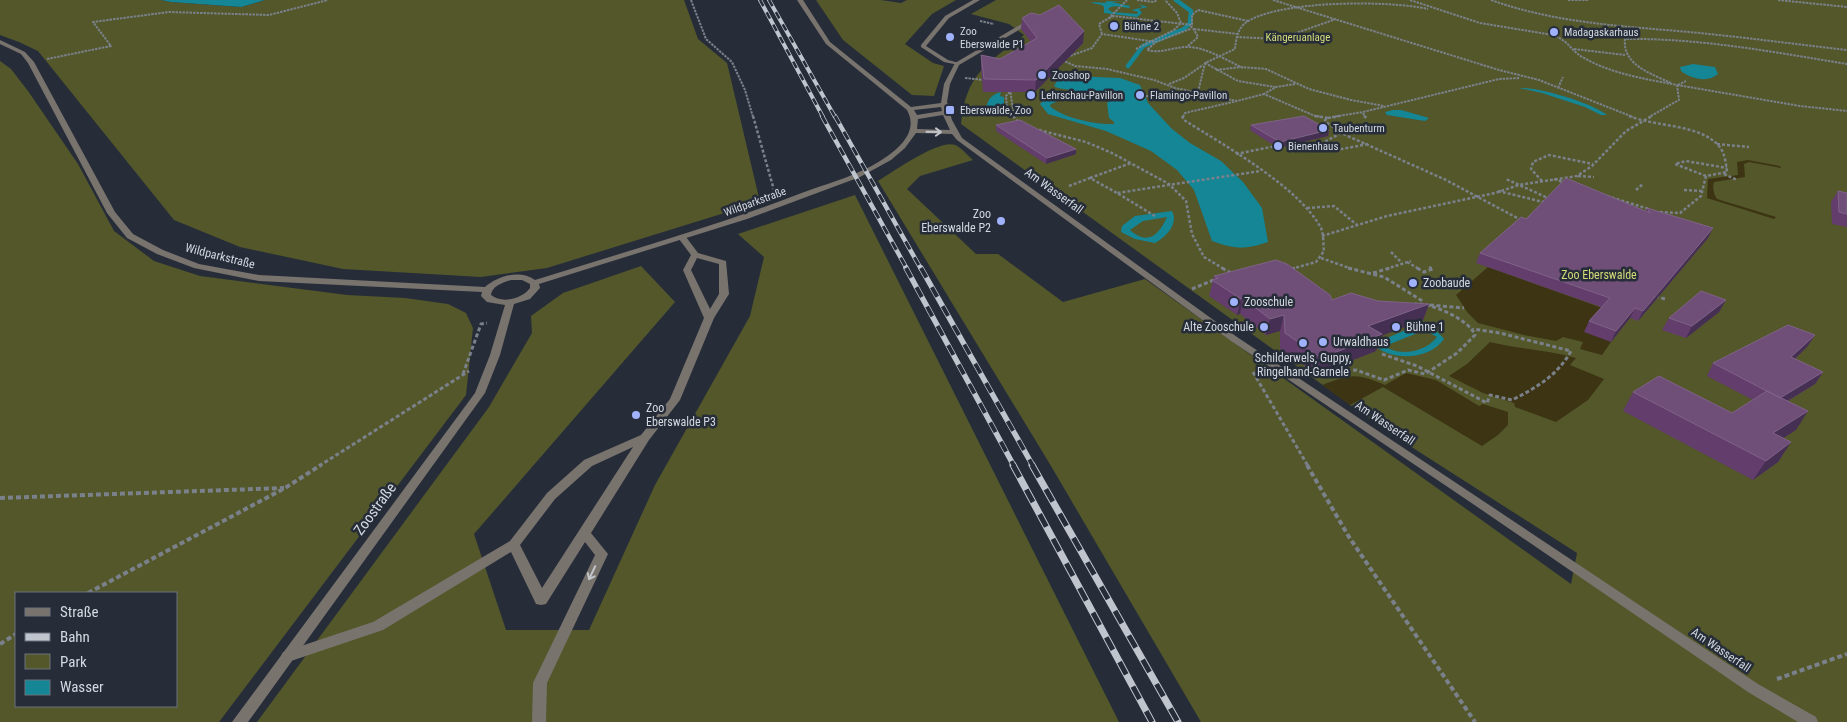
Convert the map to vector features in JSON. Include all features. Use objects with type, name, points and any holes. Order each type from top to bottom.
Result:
[{"type":"street","points":[[800,0],[828,43],[910,109],[914,117],[914,131],[954,132]]},
{"type":"street","points":[[977,0],[948,18],[924,46],[946,61],[957,64],[1037,18]]},
{"type":"street","name":"Wildparkstraße","points":[[0,42],[24,53],[31,62],[111,213],[130,236],[160,252],[198,266],[259,278],[487,290],[495,284],[508,279],[527,279],[534,284]]},
{"type":"street","name":"Am Wasserfall","points":[[957,64],[950,75],[943,105],[945,113],[959,139],[1234,339],[1753,688],[1811,722]]},
{"type":"street","points":[[910,109],[943,105]]},
{"type":"street","points":[[914,117],[945,113]]},
{"type":"street","name":"Wildparkstraße","points":[[534,284],[611,259],[683,239],[778,205],[879,164],[897,153],[908,142],[914,131]]},
{"type":"street","points":[[514,544],[541,600],[645,438],[675,400],[709,318],[724,294],[723,263],[695,255],[683,239]]},
{"type":"street","points":[[695,255],[687,270],[709,318]]},
{"type":"street","name":"Wildparkstraße","points":[[510,302],[527,297],[535,288],[534,284]]},
{"type":"street","points":[[487,290],[486,296],[490,300],[510,302]]},
{"type":"street","name":"Zoostraße","points":[[239,722],[480,393],[495,355],[510,302]]},
{"type":"street","points":[[288,656],[378,626],[514,544],[551,496],[588,463],[645,438]]},
{"type":"street","points":[[538,722],[540,683],[602,554],[584,533]]},
{"type":"path","points":[[31,62],[111,46],[93,22],[170,12],[269,15],[328,0]]},
{"type":"path","points":[[691,0],[706,38],[732,62],[745,90],[778,205]]},
{"type":"path","points":[[1102,34],[1099,29],[1100,24],[1127,0]]},
{"type":"path","points":[[1137,0],[1154,2],[1157,0]]},
{"type":"path","points":[[1165,0],[1175,8],[1180,16],[1181,24]]},
{"type":"path","points":[[1274,0],[1558,88],[1642,120],[1703,133],[1720,147],[1727,168],[1728,172],[1706,176],[1675,164],[1686,161],[1727,168]]},
{"type":"path","points":[[1410,0],[1443,12]]},
{"type":"path","points":[[1491,0],[1505,6],[1576,23],[1696,33],[1847,50]]},
{"type":"path","points":[[1568,0],[1588,0]]},
{"type":"path","points":[[1778,0],[1847,7]]},
{"type":"path","points":[[1167,84],[1176,83],[1217,56],[1235,49],[1237,36],[1248,21],[1277,9],[1293,6],[1388,2],[1414,5],[1490,26],[1560,38],[1580,56],[1590,62],[1645,78],[1800,106],[1847,111]]},
{"type":"path","points":[[1188,47],[1198,37],[1192,26],[1192,15],[1198,10],[1248,21]]},
{"type":"path","points":[[1109,18],[1114,16],[1181,24],[1237,36],[1279,39],[1336,20]]},
{"type":"path","points":[[1136,49],[1174,30],[1181,24]]},
{"type":"path","points":[[1192,26],[1156,42],[1147,50],[1164,53],[1188,47],[1217,56],[1243,68]]},
{"type":"path","points":[[1102,34],[1156,42]]},
{"type":"path","points":[[1102,34],[1092,48],[1059,59],[1075,66],[1107,69],[1167,84],[1175,88],[1237,101]]},
{"type":"path","points":[[1678,85],[1649,72],[1633,62],[1626,55],[1623,46],[1625,39],[1642,38],[1724,46],[1775,55],[1847,64]]},
{"type":"path","points":[[1574,49],[1626,55]]},
{"type":"path","points":[[1204,64],[1228,78],[1249,85],[1276,88]]},
{"type":"path","points":[[1198,92],[1204,64]]},
{"type":"path","points":[[1204,70],[1243,68],[1273,71],[1295,84],[1353,102],[1387,106]]},
{"type":"path","points":[[960,77],[984,80]]},
{"type":"path","points":[[1264,94],[1316,116],[1328,118],[1363,112],[1499,79],[1524,77]]},
{"type":"path","points":[[1558,88],[1563,77]]},
{"type":"path","points":[[1678,85],[1686,81]]},
{"type":"path","points":[[1284,271],[1305,266],[1320,258],[1324,251],[1321,229],[1307,208],[1260,171],[1184,120],[1182,116],[1185,113],[1264,94],[1276,88],[1295,84]]},
{"type":"path","points":[[1577,176],[1593,164],[1626,131],[1679,100],[1678,85]]},
{"type":"path","points":[[1010,86],[1012,96],[1011,112]]},
{"type":"path","points":[[1146,96],[1154,97],[1175,88]]},
{"type":"path","points":[[1010,92],[1006,96],[1006,107],[1016,122],[1022,124]]},
{"type":"path","points":[[1363,112],[1364,117],[1368,119]]},
{"type":"path","points":[[1328,118],[1325,120],[1326,122],[1341,133],[1446,180],[1524,222]]},
{"type":"path","points":[[1037,130],[1086,142],[1169,184],[1186,201],[1192,234],[1204,257],[1238,276]]},
{"type":"path","points":[[1341,133],[1315,146],[1331,150],[1342,147],[1353,149],[1369,144]]},
{"type":"path","points":[[1717,144],[1749,147]]},
{"type":"path","points":[[1236,155],[1276,146]]},
{"type":"path","points":[[1542,181],[1531,169],[1533,162],[1549,155],[1593,164]]},
{"type":"path","points":[[1069,186],[1131,164]]},
{"type":"path","points":[[1117,193],[1260,171]]},
{"type":"path","points":[[1723,173],[1737,180]]},
{"type":"path","points":[[1322,236],[1387,216],[1517,185],[1577,176],[1594,177]]},
{"type":"path","points":[[1604,200],[1604,195],[1662,213],[1680,213],[1701,196],[1706,176]]},
{"type":"path","points":[[1090,178],[1155,216]]},
{"type":"path","points":[[1498,191],[1543,202],[1548,198],[1506,179]]},
{"type":"path","points":[[1554,179],[1571,184]]},
{"type":"path","points":[[1636,190],[1643,184]]},
{"type":"path","points":[[1684,190],[1702,191]]},
{"type":"path","points":[[1609,202],[1619,199]]},
{"type":"path","points":[[1307,208],[1334,206],[1357,225]]},
{"type":"path","points":[[1391,252],[1404,263],[1424,272],[1433,269],[1429,267]]},
{"type":"path","points":[[1320,258],[1355,270],[1384,277],[1426,303],[1473,328],[1571,351],[1563,366],[1533,389],[1512,400],[1490,395],[1487,402],[1417,366],[1382,354]]},
{"type":"path","points":[[1372,273],[1411,261]]},
{"type":"path","points":[[1174,295],[1231,273]]},
{"type":"path","points":[[1647,293],[1665,299]]},
{"type":"path","points":[[1408,306],[1426,303],[1464,308]]},
{"type":"path","points":[[1325,364],[1338,372],[1349,368],[1384,380],[1408,370],[1425,374],[1473,339],[1476,335],[1473,328]]},
{"type":"path","points":[[1234,339],[1349,537],[1475,722]]},
{"type":"path","points":[[90,592],[285,488],[463,375]]},
{"type":"path","points":[[0,498],[285,488]]},
{"type":"path","points":[[0,644],[15,635]]},
{"type":"path","points":[[1753,688],[1847,654]]},
{"type":"green space","points":[[0,0],[161,0],[241,7],[265,0],[684,0],[698,39],[727,63],[760,202],[547,268],[481,277],[343,269],[240,247],[174,220],[38,51],[0,35]]},
{"type":"green space","points":[[816,0],[881,0],[901,3],[907,0],[956,0],[932,14],[905,44],[933,63],[944,66],[934,96],[912,95],[843,40]]},
{"type":"green space","points":[[996,0],[1847,0],[1847,722],[1201,722],[1051,466],[878,181],[928,151],[948,144],[955,145],[973,160],[920,176],[907,189],[976,254],[998,254],[1063,302],[1145,279],[1571,584],[1577,553],[1385,430],[961,124],[968,93],[980,71],[1024,35],[1009,24],[971,14]]},
{"type":"green space","points":[[0,61],[11,69],[28,91],[78,164],[114,231],[154,261],[200,276],[347,295],[405,298],[448,304],[466,313],[473,328],[466,395],[219,722],[0,722]]},
{"type":"green space","points":[[855,195],[1119,722],[257,722],[489,407],[532,333],[531,316],[563,293],[641,266],[675,302],[474,534],[506,630],[589,630],[655,485],[750,316],[764,257],[738,234]]},
{"type":"sand","points":[[1748,160],[1780,166],[1781,168],[1749,162],[1744,164],[1745,177],[1714,182],[1715,195],[1717,199],[1776,217],[1774,219],[1707,198],[1708,179],[1738,175],[1737,162]]},
{"type":"sand","points":[[1488,267],[1605,309],[1611,342],[1602,355],[1580,349],[1583,342],[1563,337],[1556,341],[1478,323],[1468,313],[1456,295]]},
{"type":"sand","points":[[1490,342],[1576,358],[1570,365],[1604,379],[1588,400],[1556,422],[1515,407],[1514,403],[1483,393],[1449,376],[1467,364]]},
{"type":"sand","points":[[1406,373],[1436,380],[1479,406],[1483,404],[1508,412],[1508,425],[1482,446],[1383,387],[1350,405],[1322,385],[1354,376],[1367,378],[1385,385]]},
{"type":"water","points":[[161,0],[265,0],[241,7]]},
{"type":"water","points":[[1107,1],[1125,2],[1112,2],[1130,6],[1129,8],[1117,6],[1108,9],[1112,12],[1137,14],[1138,12],[1132,10],[1143,7],[1138,4],[1148,7],[1139,9],[1142,13],[1137,17],[1104,13],[1102,5],[1092,3],[1105,3]]},
{"type":"water","points":[[1693,64],[1715,67],[1718,74],[1714,77],[1700,79],[1681,71],[1680,67]]},
{"type":"water","points":[[1072,76],[1120,78],[1140,85],[1148,103],[1172,129],[1190,143],[1221,161],[1243,182],[1262,208],[1268,242],[1239,247],[1227,246],[1212,241],[1194,190],[1177,170],[1151,151],[1106,131],[1048,114],[1040,104],[1046,98],[1094,94],[1058,88],[1054,86],[1058,79]],"holes":[[[1105,98],[1110,100],[1107,103],[1109,118],[1114,124],[1080,120],[1063,114],[1050,106],[1061,100]]]},
{"type":"water","points":[[1519,88],[1539,90],[1565,97],[1600,110],[1607,115],[1601,115],[1585,107],[1542,93]]},
{"type":"water","points":[[1001,92],[1000,96],[1004,97],[1004,107],[992,113],[988,111],[986,108],[990,99],[993,95]]},
{"type":"water","points":[[1401,110],[1429,118],[1425,121],[1387,115],[1385,112]]},
{"type":"water","points":[[1172,211],[1174,221],[1167,234],[1155,243],[1135,239],[1121,232],[1122,226],[1135,216]],"holes":[[[1167,217],[1157,233],[1148,238],[1136,235],[1130,230],[1143,221]]]},
{"type":"water","points":[[1415,326],[1424,326],[1431,329],[1444,339],[1438,346],[1429,351],[1420,355],[1410,356],[1389,354],[1373,344]],"holes":[[[1420,332],[1428,332],[1437,337],[1419,349],[1405,352],[1385,346]]]},
{"type":"building","points":[[1059,5],[1084,31],[1036,80],[984,79],[981,55],[1000,59],[1037,38],[1022,18],[1031,13],[1040,15]]},
{"type":"building","points":[[1304,116],[1329,130],[1280,142],[1251,125]]},
{"type":"building","points":[[1020,120],[1076,149],[1047,158],[996,125]]},
{"type":"building","points":[[1566,178],[1650,213],[1647,208],[1713,228],[1643,311],[1635,308],[1616,331],[1589,321],[1610,298],[1480,253],[1521,217],[1526,219]]},
{"type":"building","points":[[1838,191],[1847,193],[1847,214],[1839,212]]},
{"type":"building","points":[[1276,260],[1287,264],[1330,295],[1332,300],[1351,293],[1378,301],[1429,304],[1368,326],[1382,334],[1321,358],[1285,333],[1284,315],[1270,319],[1243,298],[1241,299],[1212,280],[1218,278],[1214,276]]},
{"type":"building","points":[[1701,291],[1726,300],[1692,326],[1669,318]]},
{"type":"building","points":[[1788,325],[1815,335],[1791,357],[1823,372],[1780,398],[1713,363]]},
{"type":"building","points":[[1659,376],[1732,413],[1767,391],[1808,411],[1773,433],[1791,442],[1766,461],[1633,392]]},
{"type":"waterway","points":[[1128,66],[1143,46],[1184,29],[1190,23],[1191,11],[1176,0]]},
{"type":"railway","points":[[760,0],[823,117]]},
{"type":"railway","points":[[769,0],[835,117]]},
{"type":"railway","points":[[822,116],[907,269]]},
{"type":"railway","points":[[835,116],[921,269]]},
{"type":"railway","points":[[906,268],[1014,466]]},
{"type":"railway","points":[[921,268],[1033,466]]},
{"type":"railway","points":[[1013,465],[1152,722]]},
{"type":"railway","points":[[1032,465],[1178,722]]},
{"type":"place","name":"Bühne 2","points":[[1114,26]]},
{"type":"place","name":"Madagaskarhaus","points":[[1554,32]]},
{"type":"place","name":"Zoo Eberswalde P1","points":[[950,37]]},
{"type":"place","name":"Zooshop","points":[[1042,75]]},
{"type":"place","name":"Lehrschau-Pavillon","points":[[1031,95]]},
{"type":"place","name":"Flamingo-Pavillon","points":[[1140,95]]},
{"type":"place","name":"Eberswalde, Zoo","points":[[950,110]]},
{"type":"place","name":"Taubenturm","points":[[1323,128]]},
{"type":"place","name":"Bienenhaus","points":[[1278,146]]},
{"type":"place","name":"Zoo Eberswalde P2","points":[[1001,221]]},
{"type":"place","name":"Zoobaude","points":[[1413,283]]},
{"type":"place","name":"Zooschule","points":[[1234,302]]},
{"type":"place","name":"Alte Zooschule","points":[[1264,327]]},
{"type":"place","name":"Bühne 1","points":[[1396,327]]},
{"type":"place","name":"Urwaldhaus","points":[[1323,342]]},
{"type":"place","name":"Schilderwels, Guppy, Ringelhand-Garnele","points":[[1303,343]]},
{"type":"place","name":"Zoo Eberswalde P3","points":[[636,415]]},
{"type":"park label","name":"Kängeruanlage","points":[[1298,37]]},
{"type":"park label","name":"Zoo Eberswalde","points":[[1599,275]]}]
